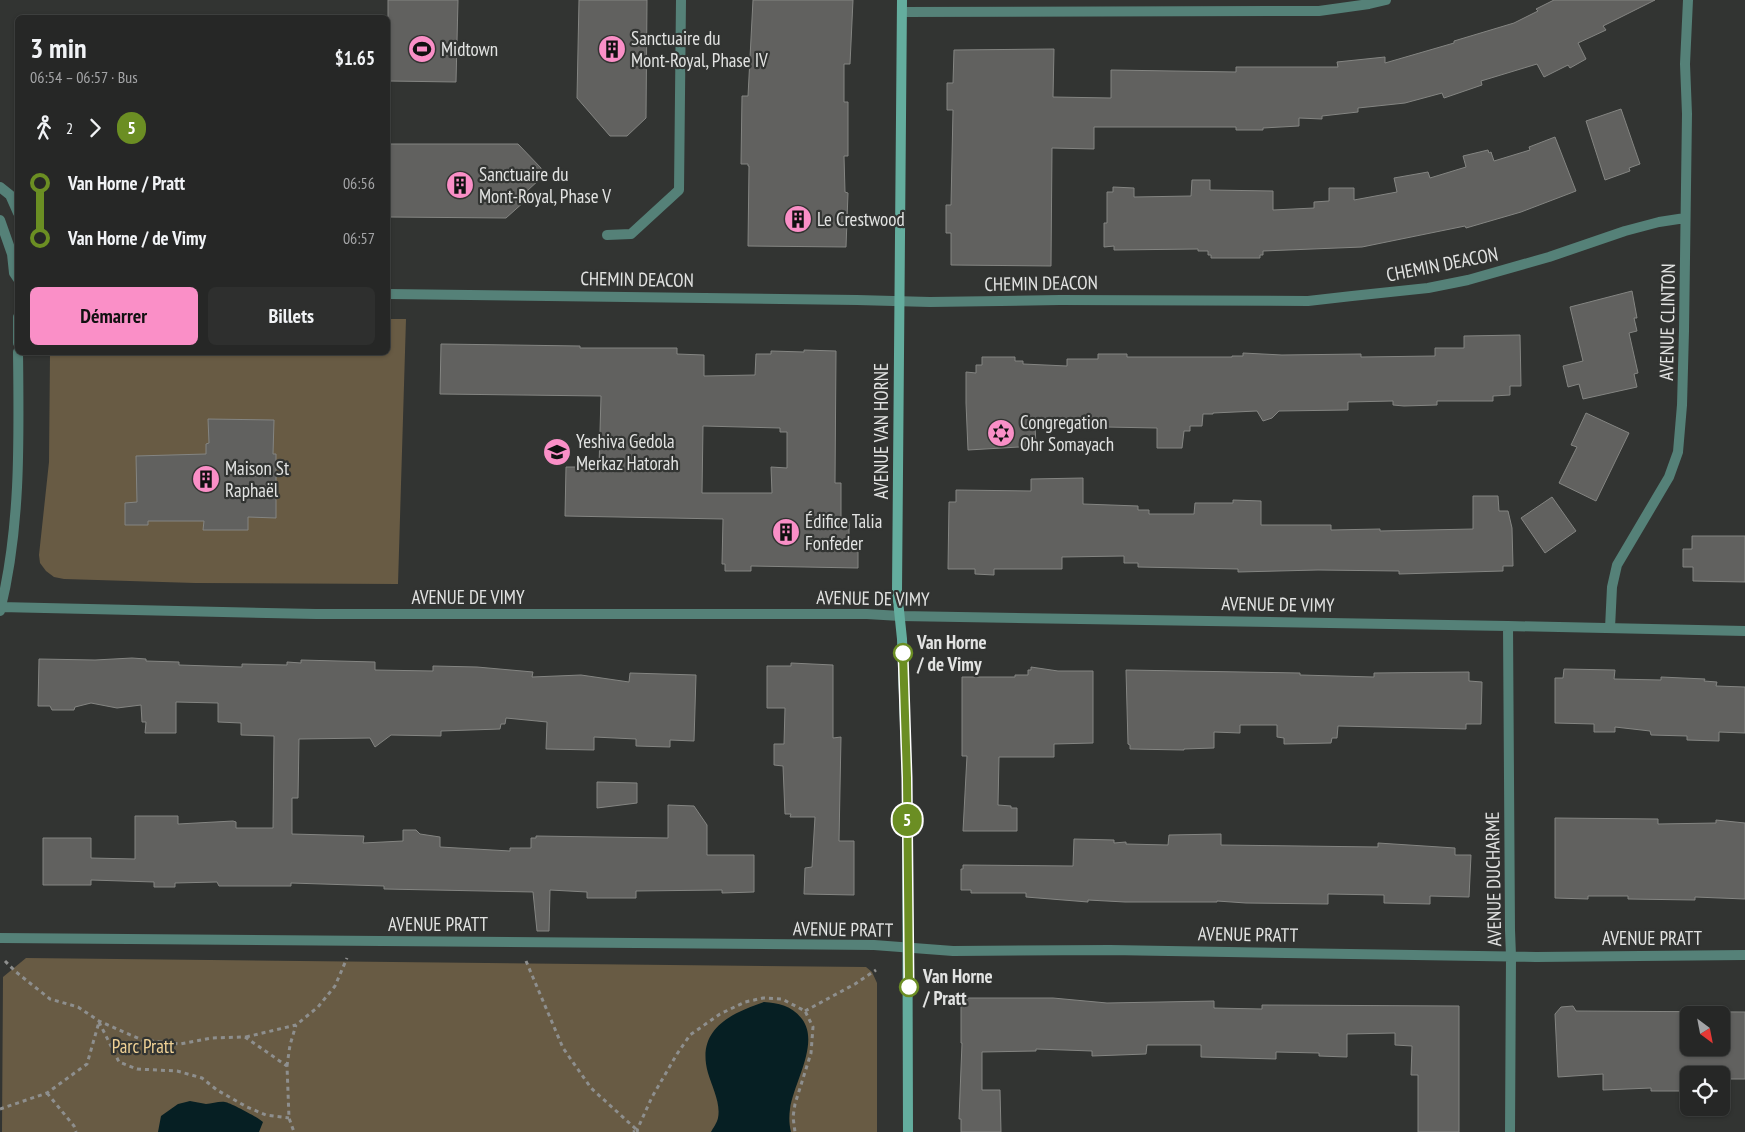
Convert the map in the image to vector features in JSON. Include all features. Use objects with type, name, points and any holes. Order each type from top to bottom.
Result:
[{"type":"main road","name":"AVENUE VAN HORNE","points":[[902,0],[898,591],[907,778],[909,948],[908,1132]]},
{"type":"street","points":[[608,234],[631,234],[679,190],[681,0]]},
{"type":"street","points":[[902,12],[1319,11],[1386,0]]},
{"type":"street","name":"AVENUE CLINTON","points":[[1610,628],[1612,587],[1617,565],[1630,540],[1669,477],[1678,452],[1682,405],[1687,114],[1685,64],[1688,0]]},
{"type":"street","points":[[0,188],[10,195],[15,206]]},
{"type":"street","name":"CHEMIN DEACON","points":[[390,294],[930,302],[1060,300],[1308,301],[1428,288],[1468,280],[1549,257],[1625,231],[1659,222],[1685,218]]},
{"type":"street","points":[[0,220],[12,254],[15,274]]},
{"type":"street","points":[[0,608],[10,561],[16,499],[18,355]]},
{"type":"street","name":"AVENUE DE VIMY","points":[[0,608],[316,614],[868,614],[1745,631]]},
{"type":"street","name":"AVENUE DUCHARME","points":[[1508,626],[1510,930],[1512,956],[1510,1132]]},
{"type":"street","name":"AVENUE PRATT","points":[[0,938],[864,945],[953,951],[1110,950],[1512,956],[1745,956]]},
{"type":"path","points":[[5,961],[50,998],[78,1007],[99,1021],[142,1040],[180,1044],[211,1038],[245,1037],[296,1024],[318,1007],[334,986],[347,958]]},
{"type":"path","points":[[526,961],[563,1048],[591,1088],[636,1131],[652,1097],[677,1054],[690,1035],[707,1022],[745,1002],[763,998],[782,998],[805,1010],[813,1027],[814,1037],[795,1104],[795,1132]]},
{"type":"path","points":[[805,1010],[855,984],[876,970]]},
{"type":"path","points":[[0,1109],[47,1093],[87,1064],[99,1021]]},
{"type":"path","points":[[99,1021],[119,1062],[137,1068],[177,1071],[202,1078],[217,1090],[247,1107],[266,1115],[289,1118]]},
{"type":"path","points":[[294,1132],[289,1118],[287,1066],[296,1024]]},
{"type":"path","points":[[245,1037],[287,1066]]},
{"type":"path","points":[[47,1093],[74,1126],[76,1132]]},
{"type":"green space","points":[[390,319],[406,319],[398,584],[195,583],[64,579],[54,577],[40,563],[39,555],[49,462],[50,355],[390,355]]},
{"type":"green space","name":"Parc Pratt","points":[[26,958],[866,967],[872,972],[877,983],[877,1132],[2,1132],[3,977]]},
{"type":"water","points":[[764,1002],[780,1004],[790,1008],[802,1019],[807,1029],[807,1051],[790,1109],[791,1132],[711,1132],[719,1112],[708,1073],[706,1058],[707,1045],[711,1035],[728,1018]]},
{"type":"water","points":[[190,1101],[206,1104],[225,1102],[263,1122],[259,1132],[158,1132],[161,1116],[178,1104]]},
{"type":"building","points":[[388,0],[458,0],[456,82],[390,81],[390,15],[388,15]]},
{"type":"building","name":"Sanctuaire du Mont-Royal, Phase IV","points":[[579,0],[647,0],[646,118],[627,136],[610,136],[577,98]]},
{"type":"building","points":[[753,0],[853,0],[850,64],[844,64],[844,102],[848,102],[848,156],[844,156],[845,192],[848,193],[846,247],[748,246],[749,166],[748,164],[741,164],[742,96],[748,96]]},
{"type":"building","points":[[1554,0],[1655,0],[1603,26],[1606,30],[1578,43],[1586,59],[1570,68],[1568,65],[1544,77],[1537,64],[1481,81],[1482,85],[1444,98],[1442,93],[1405,103],[1358,108],[1358,112],[1322,116],[1322,119],[1299,118],[1299,126],[1263,128],[1263,130],[1236,130],[1236,127],[1094,127],[1094,149],[1052,148],[1051,266],[951,265],[951,233],[946,233],[946,205],[951,205],[953,110],[947,110],[947,83],[953,83],[954,50],[1054,49],[1053,97],[1111,98],[1111,70],[1236,72],[1236,67],[1338,67],[1337,62],[1385,57],[1385,63],[1514,23],[1538,11],[1536,9]]},
{"type":"building","points":[[1621,109],[1640,164],[1629,168],[1630,171],[1605,180],[1586,121]]},
{"type":"building","points":[[1555,137],[1576,191],[1521,212],[1466,228],[1465,226],[1362,247],[1263,251],[1263,255],[1260,255],[1260,258],[1211,258],[1211,255],[1208,255],[1208,251],[1198,251],[1198,249],[1114,250],[1114,246],[1104,247],[1104,223],[1107,223],[1107,192],[1113,192],[1113,187],[1134,188],[1134,197],[1191,196],[1192,180],[1210,180],[1210,190],[1273,191],[1273,210],[1314,208],[1314,202],[1329,201],[1329,188],[1354,188],[1354,200],[1397,192],[1394,178],[1428,172],[1430,178],[1466,167],[1463,156],[1488,150],[1489,153],[1491,152],[1494,161],[1530,150],[1529,147]]},
{"type":"building","name":"Sanctuaire du Mont-Royal, Phase V","points":[[390,144],[518,144],[541,168],[540,179],[527,191],[525,201],[506,218],[390,217]]},
{"type":"building","points":[[1632,291],[1637,318],[1634,318],[1637,331],[1629,333],[1638,373],[1634,374],[1637,387],[1583,399],[1579,384],[1568,387],[1563,366],[1583,361],[1570,307]]},
{"type":"building","points":[[1520,335],[1521,386],[1510,386],[1510,395],[1493,396],[1493,401],[1437,401],[1437,405],[1404,406],[1393,405],[1393,401],[1348,402],[1348,410],[1279,411],[1272,418],[1263,421],[1257,411],[1203,414],[1202,426],[1190,426],[1190,431],[1184,431],[1182,448],[1157,448],[1157,428],[1105,427],[1105,425],[1035,425],[1036,446],[968,450],[966,372],[976,373],[976,365],[982,365],[982,357],[1015,357],[1015,361],[1023,361],[1023,364],[1067,366],[1067,359],[1098,359],[1098,354],[1127,354],[1127,357],[1232,357],[1243,356],[1243,353],[1282,355],[1361,354],[1361,357],[1435,356],[1435,348],[1464,348],[1464,336]]},
{"type":"building","points":[[441,344],[580,346],[580,348],[677,348],[677,354],[704,355],[704,376],[755,375],[756,354],[771,354],[771,351],[836,351],[835,483],[841,483],[841,521],[849,521],[849,542],[858,542],[858,568],[751,566],[751,571],[725,571],[725,564],[722,564],[723,519],[565,516],[566,467],[599,467],[601,396],[440,394]],"holes":[[[703,426],[780,428],[780,432],[787,432],[787,468],[771,467],[772,493],[702,493]]]},
{"type":"building","points":[[1586,413],[1629,433],[1596,501],[1559,483],[1577,447],[1571,445]]},
{"type":"building","name":"Maison St Raphaël","points":[[208,419],[274,420],[273,454],[276,454],[276,518],[248,517],[248,530],[203,530],[204,521],[148,521],[148,525],[125,525],[125,503],[137,502],[136,456],[206,454],[206,444],[209,443]]},
{"type":"building","points":[[1083,478],[1083,504],[1138,506],[1138,510],[1149,510],[1149,514],[1194,514],[1195,503],[1233,503],[1233,500],[1261,501],[1261,525],[1331,525],[1331,530],[1473,529],[1473,496],[1498,496],[1499,511],[1508,511],[1512,528],[1513,566],[1503,566],[1503,571],[1399,574],[1399,571],[1318,570],[1238,572],[1238,569],[1138,567],[1138,563],[1124,563],[1124,556],[1062,557],[1062,569],[994,569],[994,575],[975,574],[975,569],[948,569],[949,502],[956,502],[956,490],[1031,491],[1031,479]]},
{"type":"building","points":[[1552,497],[1576,531],[1545,553],[1521,518]]},
{"type":"building","points":[[1692,536],[1745,536],[1745,582],[1693,581],[1693,567],[1683,567],[1683,549],[1692,549]]},
{"type":"building","points":[[39,659],[95,660],[146,659],[146,661],[179,662],[179,665],[242,667],[242,664],[287,665],[287,662],[301,663],[301,660],[375,662],[375,670],[433,671],[433,666],[477,667],[533,672],[532,677],[581,675],[629,682],[630,673],[696,675],[694,741],[670,740],[670,747],[636,746],[636,739],[594,737],[594,750],[546,749],[547,722],[506,718],[505,724],[501,724],[500,729],[441,731],[441,736],[391,735],[375,747],[370,738],[299,739],[298,798],[292,798],[292,834],[364,836],[363,843],[403,841],[403,830],[416,830],[420,834],[440,837],[440,847],[510,851],[510,848],[531,848],[531,838],[536,838],[536,836],[668,838],[668,805],[694,806],[707,825],[707,855],[754,855],[754,892],[722,893],[722,890],[636,891],[636,898],[587,898],[587,892],[550,890],[549,931],[537,931],[533,892],[384,889],[384,886],[291,883],[291,886],[219,886],[217,882],[175,883],[175,887],[154,887],[154,882],[91,880],[91,885],[43,885],[43,838],[91,838],[91,858],[135,859],[135,816],[178,816],[178,824],[233,821],[236,822],[236,828],[273,828],[274,736],[241,735],[241,723],[218,722],[218,703],[176,702],[176,733],[145,733],[146,722],[142,722],[141,705],[117,708],[91,703],[75,707],[74,710],[52,710],[50,706],[38,706]]},
{"type":"building","points":[[791,663],[833,665],[833,738],[841,737],[839,841],[854,841],[854,895],[804,894],[805,868],[812,867],[815,817],[790,817],[791,814],[785,814],[783,766],[774,765],[774,744],[784,744],[785,708],[767,708],[767,666],[791,666]]},
{"type":"building","points":[[1031,667],[1058,671],[1093,671],[1093,743],[1054,744],[1054,757],[999,757],[998,805],[1017,808],[1017,831],[963,831],[967,756],[962,756],[962,677],[1015,677],[1015,675],[1028,675],[1028,670],[1031,670]]},
{"type":"building","points":[[1564,669],[1615,670],[1614,679],[1661,680],[1661,677],[1705,679],[1704,681],[1717,682],[1716,686],[1745,687],[1745,733],[1719,732],[1719,741],[1687,740],[1687,736],[1651,735],[1650,731],[1615,727],[1615,732],[1594,732],[1594,724],[1555,723],[1555,678],[1563,678]]},
{"type":"building","points":[[1126,670],[1300,673],[1300,675],[1374,677],[1374,673],[1469,672],[1469,681],[1482,682],[1481,724],[1466,724],[1466,729],[1338,726],[1337,738],[1332,738],[1331,743],[1284,744],[1284,738],[1277,737],[1277,725],[1240,725],[1240,733],[1214,732],[1214,748],[1184,750],[1130,749],[1128,744]]},
{"type":"building","points":[[597,782],[637,783],[637,803],[597,808]]},
{"type":"building","points":[[1555,818],[1658,819],[1658,824],[1716,823],[1716,820],[1745,823],[1745,899],[1695,897],[1695,900],[1628,899],[1628,896],[1588,896],[1588,899],[1555,898]]},
{"type":"building","points":[[1221,834],[1221,845],[1378,847],[1378,843],[1455,848],[1455,855],[1471,855],[1469,897],[1430,896],[1430,904],[1384,903],[1384,895],[1328,894],[1328,904],[1217,901],[1125,902],[1088,900],[1088,902],[1026,897],[1026,893],[971,893],[971,890],[961,890],[961,869],[963,869],[963,865],[1073,866],[1074,839],[1114,840],[1114,843],[1126,842],[1126,844],[1168,845],[1169,835]]},
{"type":"building","points":[[966,998],[1053,998],[1107,1003],[1214,1001],[1214,1008],[1262,1009],[1262,1005],[1459,1006],[1459,1132],[1418,1132],[1418,1075],[1411,1075],[1412,1046],[1395,1045],[1395,1033],[1347,1034],[1347,1057],[1319,1056],[1319,1053],[1276,1052],[1276,1059],[1201,1057],[1201,1045],[1147,1045],[1146,1054],[1092,1056],[1092,1051],[1036,1049],[1036,1051],[982,1052],[982,1090],[1000,1090],[1001,1132],[961,1132],[961,1119],[959,1119],[962,1043],[961,1006],[966,1007]]},
{"type":"building","points":[[1573,1006],[1576,1011],[1680,1012],[1680,1056],[1730,1056],[1730,1012],[1745,1012],[1745,1079],[1730,1079],[1730,1066],[1680,1066],[1680,1091],[1651,1091],[1651,1088],[1603,1090],[1603,1074],[1558,1077],[1555,1014],[1561,1007]]},
{"type":"bus line","name":"5","points":[[903,653],[907,778],[909,987]]},
{"type":"place","name":"Midtown","points":[[422,49]]},
{"type":"place","name":"Sanctuaire du Mont-Royal, Phase IV","points":[[612,49]]},
{"type":"place","name":"Sanctuaire du Mont-Royal, Phase V","points":[[460,185]]},
{"type":"place","name":"Le Crestwood","points":[[798,219]]},
{"type":"place","name":"Congregation Ohr Somayach","points":[[1001,433]]},
{"type":"place","name":"Yeshiva Gedola Merkaz Hatorah","points":[[557,452]]},
{"type":"place","name":"Maison St Raphaël","points":[[206,479]]},
{"type":"place","name":"Édifice Talia Fonfeder","points":[[786,532]]},
{"type":"place","name":"Van Horne / de Vimy","points":[[903,653]]},
{"type":"place","name":"Van Horne / Pratt","points":[[909,987]]}]
